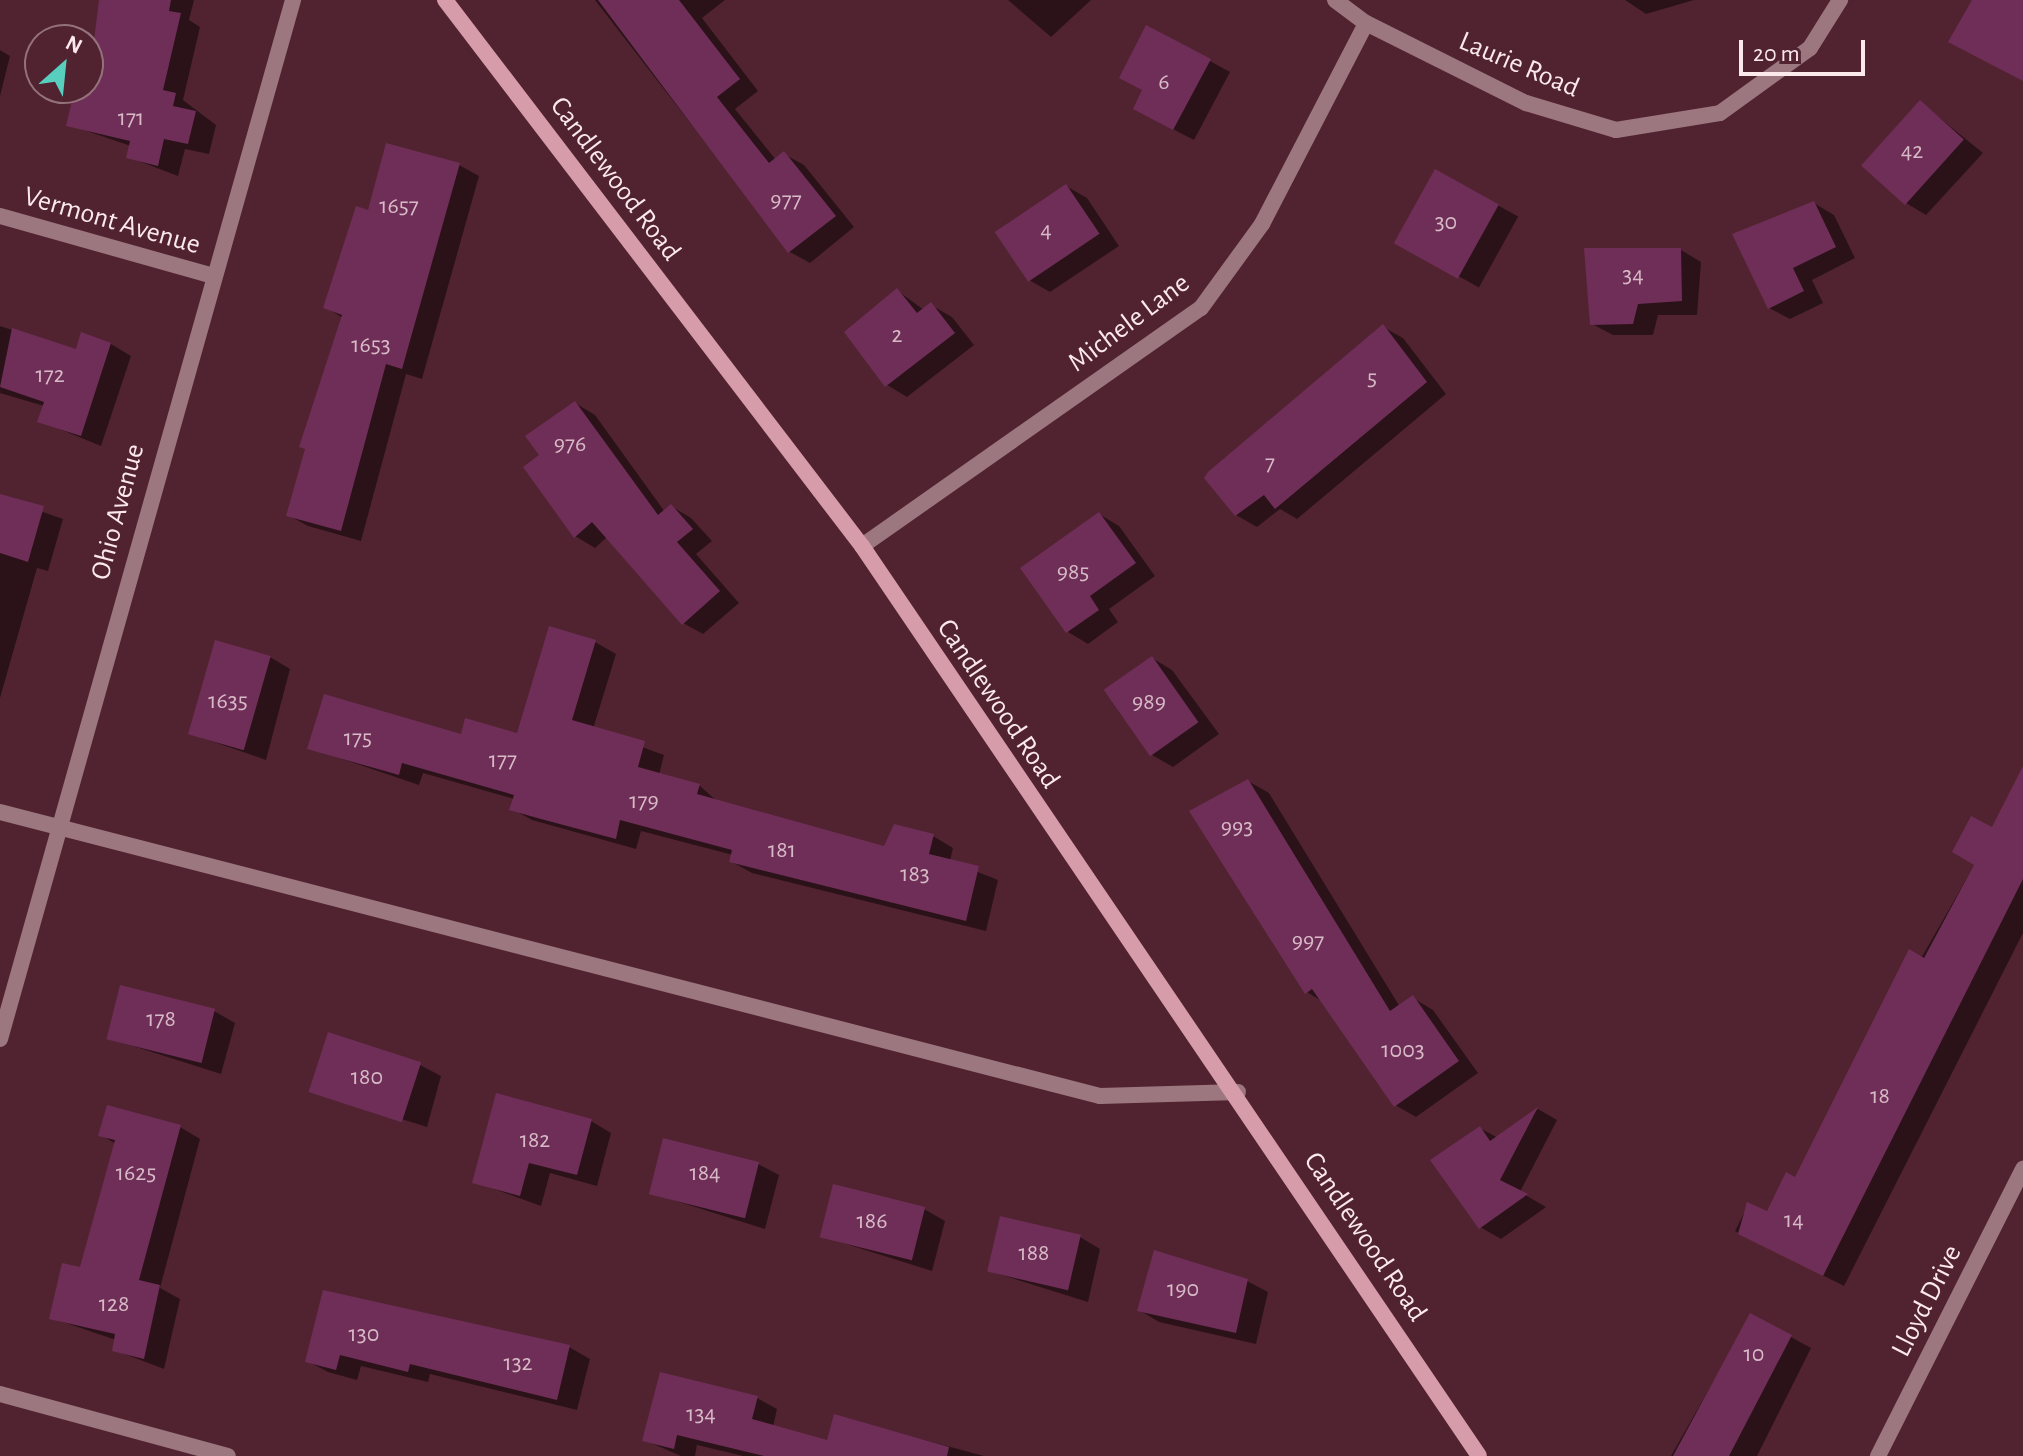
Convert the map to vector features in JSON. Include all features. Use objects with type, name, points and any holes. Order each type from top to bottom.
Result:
[{"type":"street","name":"Ohio Avenue","points":[[0,1039],[210,275],[293,0]]},
{"type":"street","name":"Candlewood Road","points":[[445,0],[862,546],[1126,943],[1238,1092],[1479,1456]]},
{"type":"street","name":"Laurie Road","points":[[1335,0],[1366,23],[1526,103],[1616,130],[1720,113],[1810,48],[1840,0]]},
{"type":"street","name":"Michele Lane","points":[[862,546],[1201,308],[1262,224],[1366,23]]},
{"type":"street","name":"Vermont Avenue","points":[[0,216],[210,275]]},
{"type":"street","points":[[0,812],[1100,1096],[1238,1092]]},
{"type":"street","name":"Lloyd Drive","points":[[1878,1456],[2023,1169]]},
{"type":"street","points":[[0,1394],[228,1456]]},
{"type":"building","points":[[99,0],[171,0],[169,11],[181,13],[163,90],[176,93],[173,106],[196,111],[188,144],[164,139],[158,166],[126,158],[130,141],[66,126],[71,104],[104,104],[104,24],[96,24]]},
{"type":"building","points":[[598,0],[679,0],[740,79],[717,97],[769,163],[784,151],[836,216],[788,253]]},
{"type":"building","points":[[1972,0],[2023,0],[2023,81],[1948,42]]},
{"type":"building","points":[[1146,25],[1211,59],[1173,130],[1133,109],[1142,90],[1119,78]]},
{"type":"building","points":[[1920,100],[1964,139],[1905,205],[1861,165]]},
{"type":"building","points":[[386,143],[460,163],[402,369],[386,364],[341,531],[286,516],[305,449],[299,447],[342,315],[323,308],[356,206],[368,210]]},
{"type":"building","points":[[1435,169],[1499,204],[1458,279],[1394,243]]},
{"type":"building","points":[[1066,184],[1100,234],[1028,282],[995,232]]},
{"type":"building","points":[[1814,201],[1836,247],[1793,268],[1804,291],[1768,309],[1732,234]]},
{"type":"building","points":[[1584,248],[1681,248],[1682,301],[1638,304],[1633,324],[1590,325]]},
{"type":"building","points":[[897,288],[917,313],[931,302],[955,333],[885,387],[844,332]]},
{"type":"building","points":[[1383,324],[1427,382],[1275,509],[1264,495],[1235,516],[1204,478],[1208,472]]},
{"type":"building","points":[[12,328],[76,349],[81,332],[111,343],[81,436],[37,422],[44,402],[0,387]]},
{"type":"building","points":[[575,401],[658,515],[671,504],[693,529],[677,542],[720,591],[682,625],[592,522],[574,538],[523,467],[539,455],[525,436]]},
{"type":"building","points":[[0,494],[44,506],[28,562],[0,553]]},
{"type":"building","points":[[1099,512],[1136,563],[1090,596],[1099,610],[1066,633],[1020,568]]},
{"type":"building","points":[[549,626],[596,640],[572,720],[645,741],[638,767],[700,784],[697,794],[884,846],[894,824],[934,834],[929,854],[979,866],[966,921],[729,862],[732,850],[620,820],[616,839],[541,819],[509,810],[514,795],[402,763],[399,775],[307,749],[324,694],[461,734],[465,718],[517,733]]},
{"type":"building","points":[[215,640],[271,656],[244,750],[188,734]]},
{"type":"building","points":[[1152,656],[1198,722],[1150,756],[1104,690]]},
{"type":"building","points":[[2023,766],[2023,879],[1823,1276],[1738,1234],[1747,1202],[1767,1211],[1786,1172],[1795,1177],[1909,949],[1924,958],[1974,865],[1952,852],[1971,816],[1992,827]]},
{"type":"building","points":[[1248,779],[1390,1011],[1413,995],[1459,1061],[1394,1107],[1312,989],[1305,994],[1189,811]]},
{"type":"building","points":[[120,985],[215,1009],[202,1063],[106,1039]]},
{"type":"building","points":[[328,1032],[421,1062],[402,1122],[309,1092]]},
{"type":"building","points":[[496,1093],[592,1119],[577,1175],[529,1163],[520,1196],[472,1183]]},
{"type":"building","points":[[107,1105],[181,1125],[139,1280],[160,1285],[144,1359],[112,1351],[115,1334],[49,1319],[62,1263],[80,1267],[115,1140],[98,1136]]},
{"type":"building","points":[[1538,1107],[1500,1180],[1528,1194],[1479,1229],[1430,1160],[1480,1126],[1490,1141]]},
{"type":"building","points":[[663,1138],[759,1162],[745,1218],[649,1194]]},
{"type":"building","points":[[833,1184],[925,1207],[912,1260],[820,1237]]},
{"type":"building","points":[[1000,1216],[1081,1235],[1068,1290],[987,1272]]},
{"type":"building","points":[[1154,1250],[1248,1279],[1236,1333],[1137,1311]]},
{"type":"building","points":[[323,1290],[570,1345],[557,1400],[410,1364],[408,1372],[340,1355],[336,1370],[305,1362]]},
{"type":"building","points":[[1750,1313],[1792,1335],[1729,1456],[1673,1456]]},
{"type":"building","points":[[660,1372],[758,1396],[752,1419],[827,1440],[834,1414],[949,1447],[947,1456],[764,1456],[677,1435],[674,1449],[642,1441]]}]
